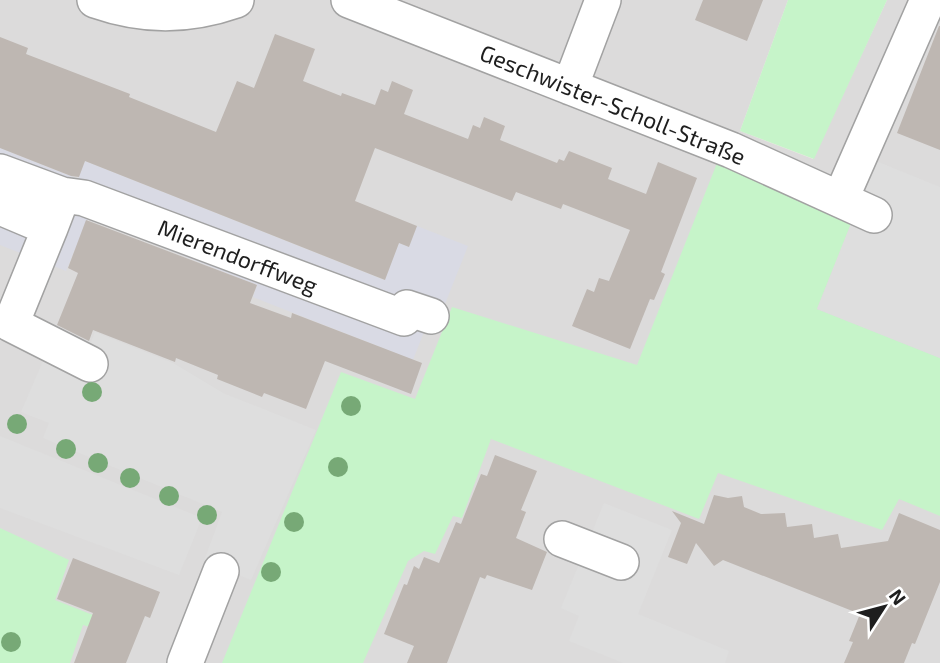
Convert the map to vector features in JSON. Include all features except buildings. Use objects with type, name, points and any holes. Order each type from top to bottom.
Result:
[{"type":"street","points":[[95,0],[122,9],[165,14],[214,7],[236,0]]},
{"type":"street","name":"Geschwister-Scholl-Straße","points":[[349,0],[731,150],[874,215]]},
{"type":"street","points":[[570,87],[603,0]]},
{"type":"street","points":[[841,198],[928,0]]},
{"type":"street","name":"Mierendorffweg","points":[[0,172],[62,195],[84,198],[404,318],[421,310]]},
{"type":"street","points":[[62,195],[11,324],[90,363]]},
{"type":"street","points":[[0,207],[50,228]]},
{"type":"street","points":[[562,539],[621,562]]},
{"type":"street","points":[[185,663],[220,571]]},
{"type":"shaded area","points":[[0,0],[788,0],[740,131],[813,159],[887,0],[940,0],[940,663],[0,663]]},
{"type":"shaded area","points":[[0,148],[78,179],[85,161],[384,280],[399,243],[409,247],[417,226],[468,246],[445,304],[436,301],[413,360],[253,297],[257,285],[88,218],[66,271],[0,245]]},
{"type":"shaded area","points":[[876,161],[940,187],[940,358],[817,309]]},
{"type":"shaded area","points":[[95,332],[173,363],[223,393],[316,430],[251,580],[204,561],[222,512],[43,438],[49,423],[21,412],[52,340],[82,351],[86,340],[91,342]]},
{"type":"shaded area","points":[[0,436],[202,518],[179,575],[0,508]]},
{"type":"shaded area","points":[[604,503],[672,530],[638,614],[729,651],[725,663],[623,663],[569,641],[579,616],[561,608]]},
{"type":"green space","points":[[788,0],[887,0],[814,159],[740,131]]},
{"type":"green space","points":[[721,153],[856,211],[817,309],[940,358],[940,516],[899,499],[882,530],[718,473],[699,519],[491,439],[462,518],[453,516],[435,554],[424,551],[408,561],[363,663],[222,663],[341,372],[415,399],[452,307],[637,365]]},
{"type":"green space","points":[[0,528],[69,560],[55,600],[98,617],[93,628],[83,625],[70,663],[0,663]]}]
